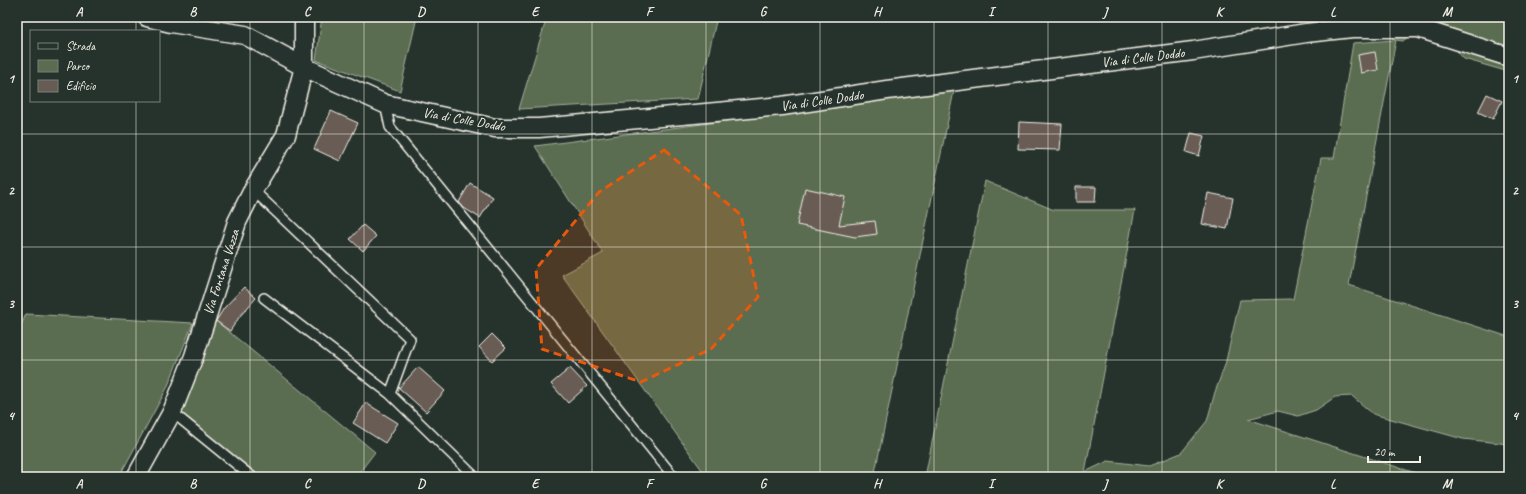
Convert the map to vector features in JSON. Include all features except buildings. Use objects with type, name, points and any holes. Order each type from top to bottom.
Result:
[{"type":"street","name":"Via di Colle Doddo","points":[[147,17],[171,23],[245,35],[304,67],[384,104],[495,128],[539,128],[782,106],[888,90],[1193,51],[1306,33],[1352,28],[1418,28],[1509,57]]},
{"type":"street","name":"Via Fontana Vazza","points":[[136,477],[172,412],[194,356],[237,222],[253,190],[286,135],[304,67],[304,17]]},
{"type":"lane","points":[[384,104],[390,127],[674,477]]},
{"type":"lane","points":[[253,190],[410,340],[390,394]]},
{"type":"lane","points":[[264,298],[390,394],[475,477]]},
{"type":"lane","points":[[172,412],[252,477]]},
{"type":"highlighted area","points":[[664,150],[741,215],[758,297],[711,349],[641,382],[542,349],[536,269],[599,192]]},
{"type":"green space","points":[[322,17],[417,17],[400,91],[316,60]]},
{"type":"green space","points":[[547,17],[717,17],[698,99],[519,109]]},
{"type":"green space","points":[[1288,17],[1509,17],[1509,72],[1464,59],[1450,43],[1410,35],[1403,41],[1396,40],[1349,285],[1509,337],[1509,444],[1463,439],[1373,414],[1352,396],[1335,397],[1316,410],[1298,416],[1278,411],[1248,419],[1428,477],[925,477],[985,181],[1054,210],[1135,210],[1085,472],[1108,461],[1149,466],[1181,453],[1207,421],[1215,392],[1225,365],[1240,300],[1293,299],[1321,158],[1334,158],[1353,43],[1395,40],[1387,33],[1384,20],[1288,20]]},
{"type":"green space","points":[[954,91],[874,477],[707,477],[562,275],[603,253],[535,146]]},
{"type":"green space","points":[[26,314],[193,323],[167,388],[119,477],[17,477],[17,335]]},
{"type":"green space","points":[[216,321],[375,452],[356,477],[252,477],[176,415]]}]
